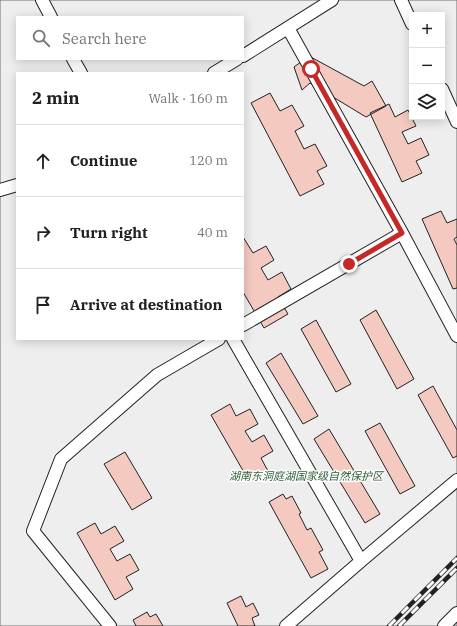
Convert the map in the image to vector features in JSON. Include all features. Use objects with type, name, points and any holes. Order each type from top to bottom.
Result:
[{"type":"street","points":[[42,0],[50,16]]},
{"type":"street","points":[[244,55],[332,0]]},
{"type":"street","points":[[401,0],[409,17]]},
{"type":"street","points":[[288,28],[402,233],[457,336]]},
{"type":"street","points":[[74,60],[80,72]]},
{"type":"street","points":[[216,72],[235,60]]},
{"type":"street","points":[[445,96],[457,122]]},
{"type":"street","points":[[0,190],[16,185]]},
{"type":"street","points":[[244,324],[402,233]]},
{"type":"street","points":[[110,626],[33,531],[61,459],[157,375],[217,340]]},
{"type":"street","points":[[233,340],[362,561]]},
{"type":"street","points":[[286,626],[457,480]]},
{"type":"street","points":[[444,626],[457,614]]},
{"type":"green space","name":"湖南东洞庭湖国家级自然保护区","points":[[0,0],[457,0],[457,626],[0,626]]},
{"type":"building","points":[[309,56],[364,86],[372,81],[386,106],[366,117],[310,83],[302,90],[294,67]]},
{"type":"building","points":[[270,93],[280,111],[292,105],[304,126],[295,131],[304,149],[315,144],[327,166],[317,171],[324,184],[300,196],[251,103]]},
{"type":"building","points":[[389,104],[395,117],[408,110],[409,120],[413,120],[416,126],[402,132],[408,144],[421,138],[429,155],[416,161],[422,173],[402,182],[370,113]]},
{"type":"building","points":[[441,211],[447,223],[457,219],[457,237],[454,239],[457,245],[457,288],[453,289],[422,219]]},
{"type":"building","points":[[244,239],[253,253],[266,246],[274,260],[261,268],[268,280],[282,272],[291,289],[278,297],[288,314],[264,328],[244,294]]},
{"type":"building","points":[[376,310],[414,379],[397,389],[360,320]]},
{"type":"building","points":[[316,320],[351,384],[336,392],[301,329]]},
{"type":"building","points":[[281,353],[318,416],[303,424],[266,363]]},
{"type":"building","points":[[433,386],[457,430],[457,456],[453,458],[418,395]]},
{"type":"building","points":[[230,404],[236,416],[250,409],[258,424],[245,431],[252,442],[264,435],[273,451],[261,458],[268,471],[249,481],[211,415]]},
{"type":"building","points":[[380,423],[415,486],[400,494],[365,431]]},
{"type":"building","points":[[329,429],[380,514],[365,523],[314,439]]},
{"type":"building","points":[[125,452],[152,498],[132,510],[104,464]]},
{"type":"building","points":[[283,494],[286,499],[292,496],[301,513],[299,514],[307,530],[311,528],[323,550],[319,552],[328,569],[311,578],[269,502]]},
{"type":"building","points":[[95,523],[101,534],[115,526],[124,541],[110,549],[117,561],[130,554],[139,570],[126,577],[133,589],[115,600],[77,533]]},
{"type":"building","points":[[241,596],[246,607],[253,603],[259,615],[252,618],[255,626],[238,626],[227,603]]},
{"type":"building","points":[[147,612],[150,617],[156,614],[163,626],[136,626],[133,620]]},
{"type":"railway","points":[[389,626],[457,558]]},
{"type":"railway","points":[[399,626],[457,568]]},
{"type":"route","points":[[311,69],[402,233],[349,264]]}]
